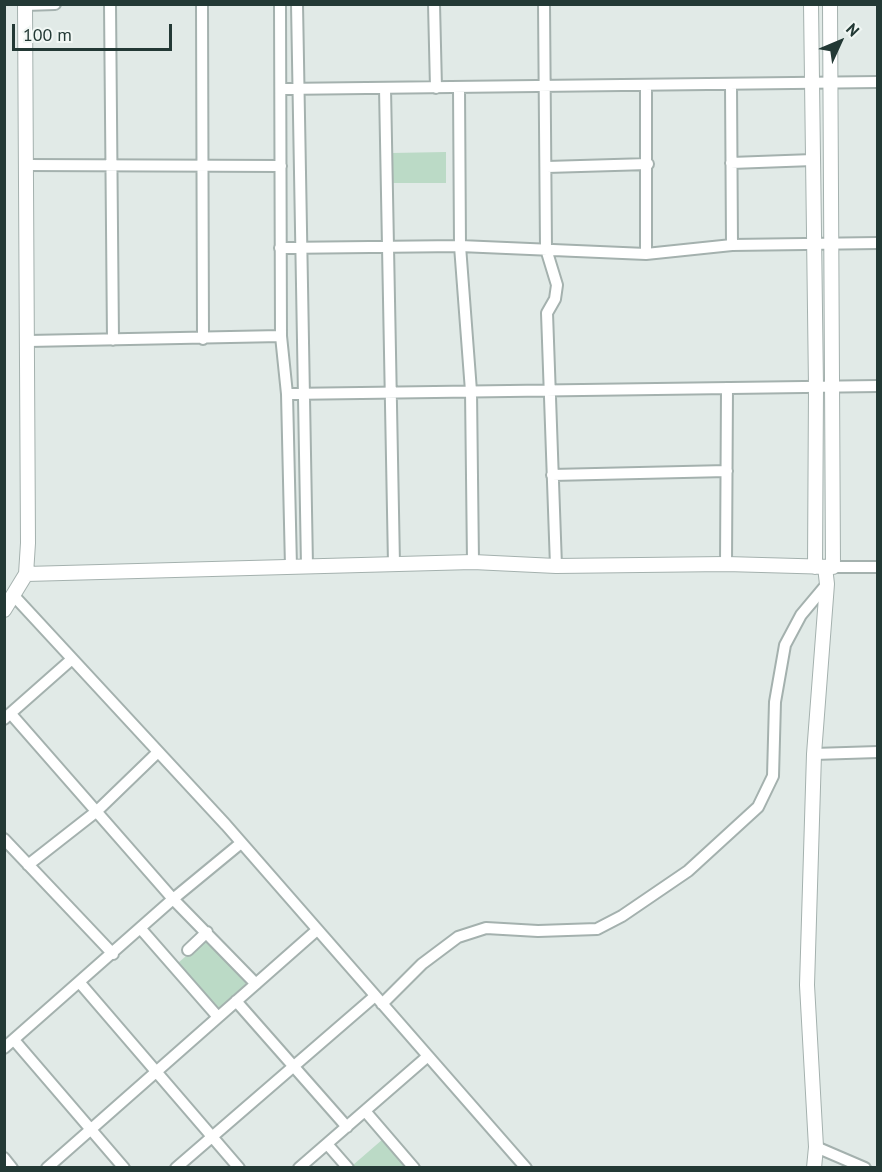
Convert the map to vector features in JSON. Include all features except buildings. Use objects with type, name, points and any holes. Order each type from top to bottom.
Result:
[{"type":"street","points":[[4,610],[15,597],[26,574],[28,543],[25,5],[55,4]]},
{"type":"street","points":[[110,4],[113,340]]},
{"type":"street","points":[[202,4],[203,339]]},
{"type":"street","points":[[280,4],[281,336],[286,394],[291,567]]},
{"type":"street","points":[[297,4],[307,566]]},
{"type":"street","points":[[434,4],[436,88]]},
{"type":"street","points":[[544,4],[546,249],[557,285],[555,299],[547,313],[556,566]]},
{"type":"street","points":[[811,4],[816,387],[827,584],[814,754],[807,985],[816,1147],[814,1167]]},
{"type":"street","points":[[825,567],[834,387],[830,4]]},
{"type":"street","points":[[280,89],[544,88],[878,82]]},
{"type":"street","points":[[646,85],[648,164],[646,254]]},
{"type":"street","points":[[731,85],[732,245]]},
{"type":"street","points":[[385,88],[394,564]]},
{"type":"street","points":[[459,88],[460,246],[471,391],[473,562]]},
{"type":"street","points":[[731,163],[813,160]]},
{"type":"street","points":[[547,167],[648,164]]},
{"type":"street","points":[[26,165],[281,166]]},
{"type":"street","points":[[280,248],[388,249],[460,246],[646,254],[732,245],[878,243]]},
{"type":"street","points":[[28,341],[281,336]]},
{"type":"street","points":[[286,394],[878,386]]},
{"type":"street","points":[[726,564],[727,388]]},
{"type":"street","points":[[552,476],[727,471]]},
{"type":"street","points":[[26,574],[473,562],[556,566],[726,564],[878,567]]},
{"type":"street","points":[[176,1167],[294,1066],[458,937],[486,928],[538,931],[597,928],[622,916],[651,894],[688,871],[758,807],[773,776],[775,702],[785,645],[801,615],[827,584]]},
{"type":"street","points":[[15,597],[241,843],[523,1166]]},
{"type":"street","points":[[72,658],[8,716],[97,811],[173,899],[256,984]]},
{"type":"street","points":[[28,865],[97,811],[158,752]]},
{"type":"street","points":[[814,754],[878,752]]},
{"type":"street","points":[[4,839],[113,954]]},
{"type":"street","points":[[4,1048],[173,899],[241,843]]},
{"type":"street","points":[[141,929],[218,1017]]},
{"type":"street","points":[[47,1167],[317,930]]},
{"type":"street","points":[[188,950],[207,932]]},
{"type":"street","points":[[80,983],[239,1167]]},
{"type":"street","points":[[236,1001],[347,1127]]},
{"type":"street","points":[[14,1040],[124,1167]]},
{"type":"street","points":[[299,1167],[428,1056]]},
{"type":"street","points":[[365,1111],[414,1167]]},
{"type":"street","points":[[327,1144],[348,1167]]},
{"type":"street","points":[[816,1147],[865,1167]]},
{"type":"street","points":[[4,1158],[12,1167]]},
{"type":"green space","points":[[446,152],[446,183],[391,183],[391,153]]},
{"type":"green space","points":[[208,937],[249,986],[221,1011],[178,963]]},
{"type":"green space","points":[[383,1139],[408,1167],[355,1167],[353,1165]]}]
